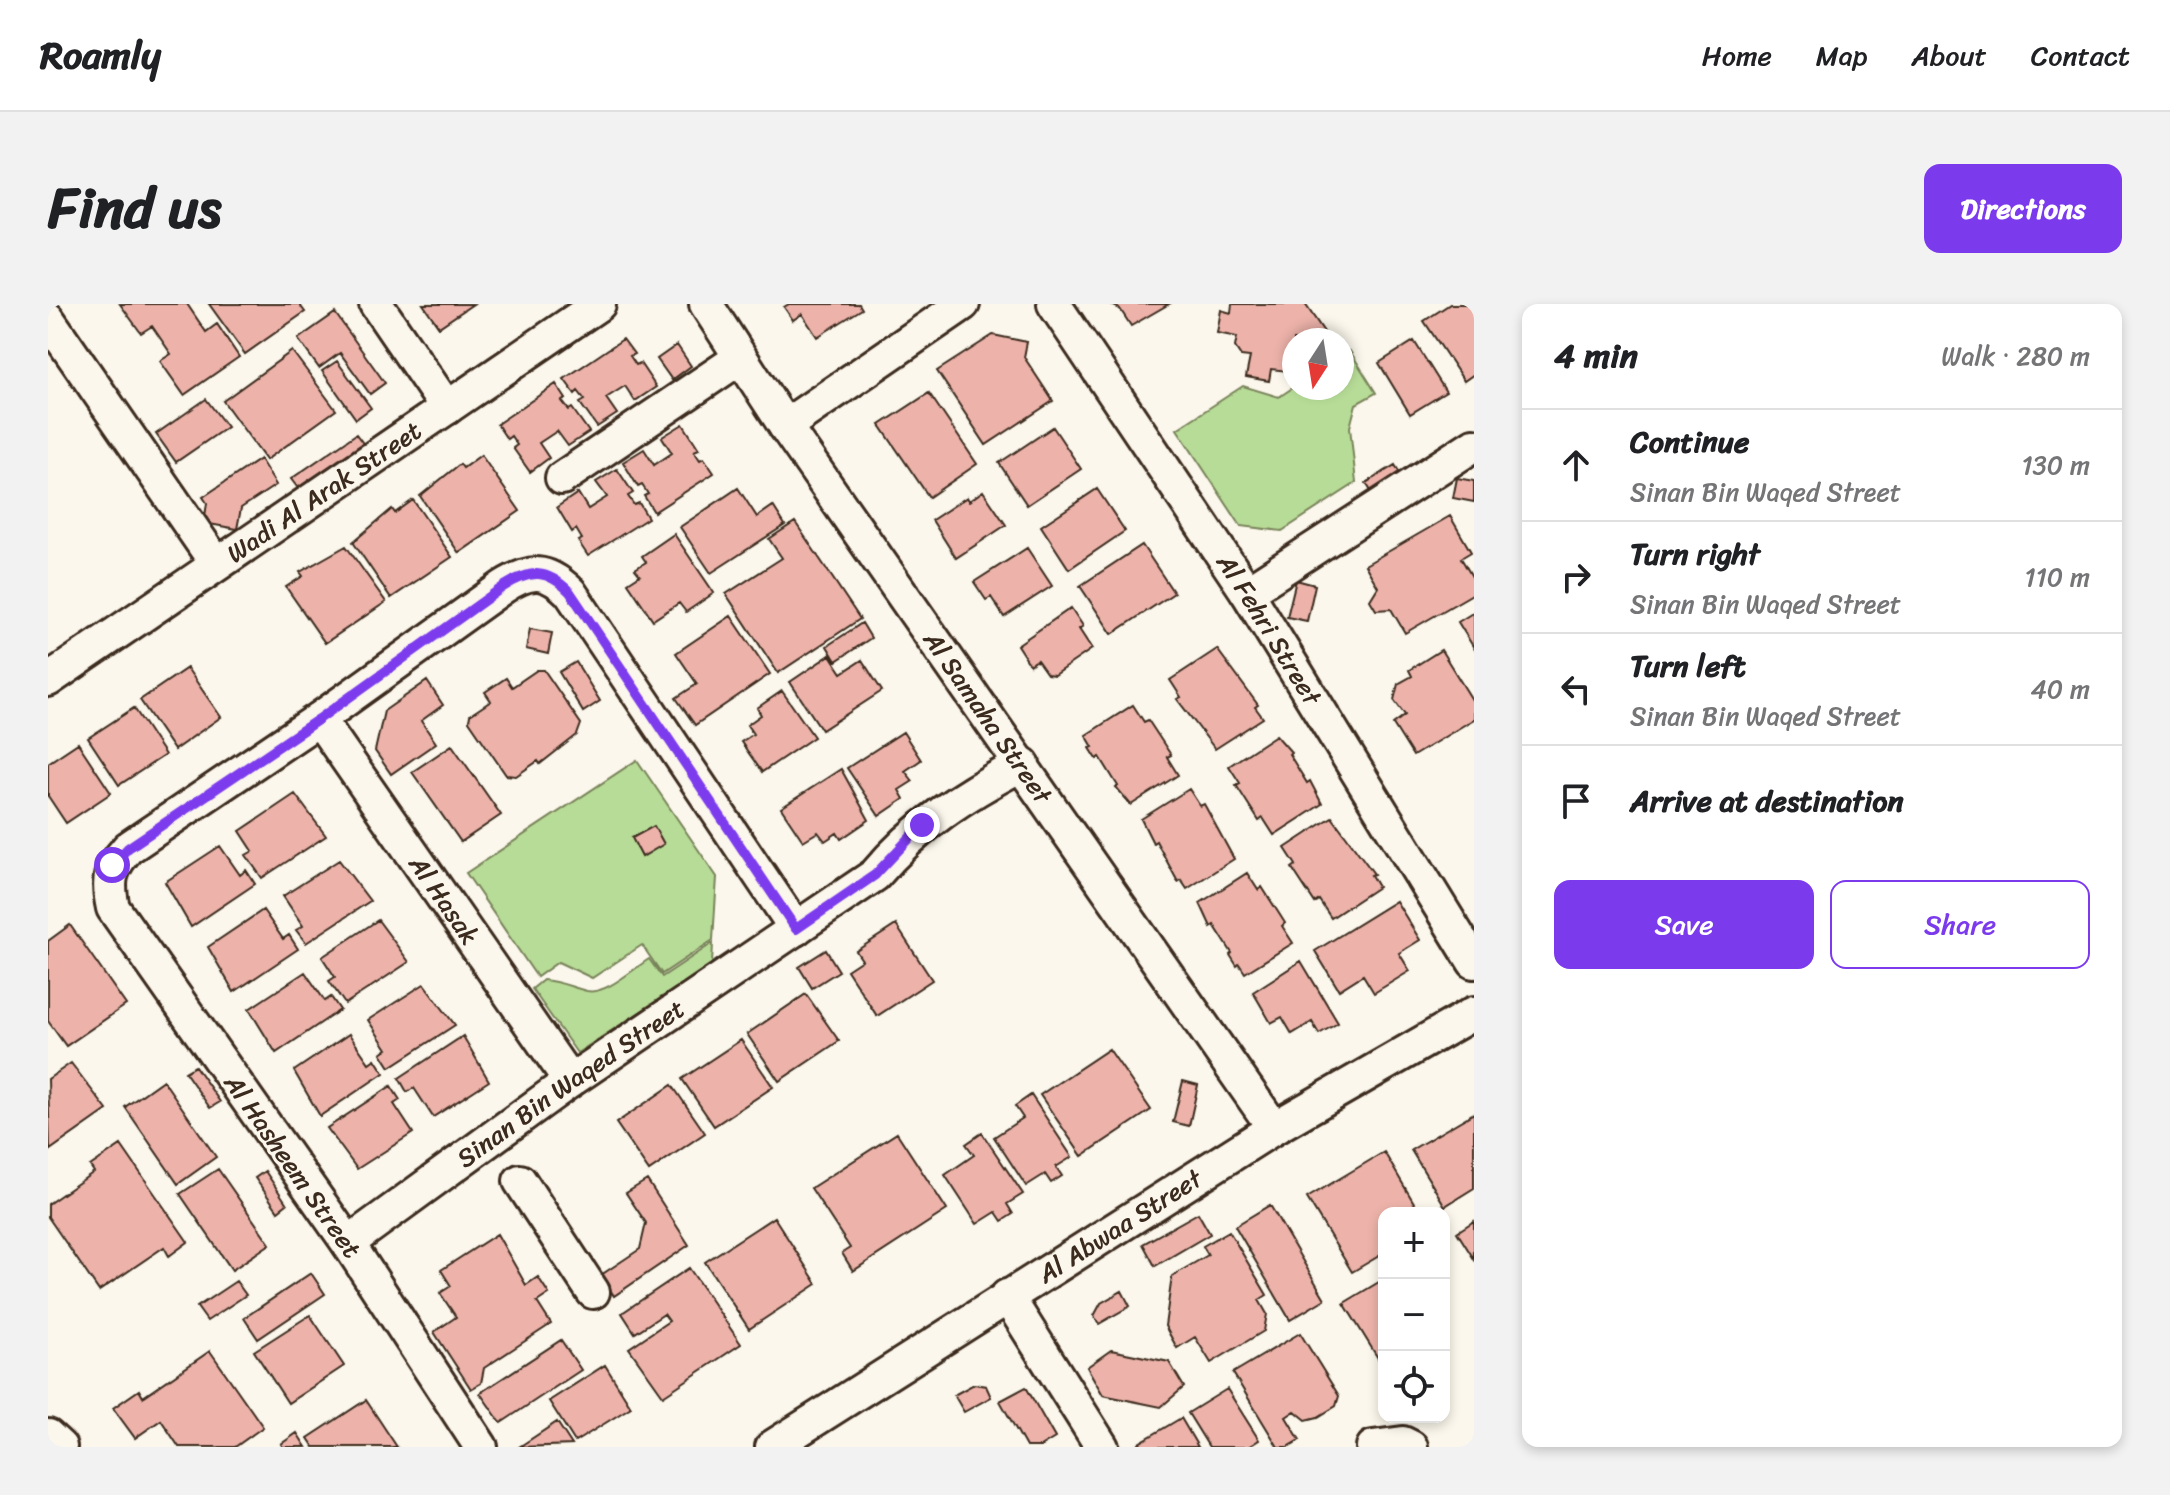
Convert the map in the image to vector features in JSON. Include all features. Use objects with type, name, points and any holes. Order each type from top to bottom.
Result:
[{"type":"street","points":[[376,304],[447,408]]},
{"type":"street","name":"Wadi Al Arak Street","points":[[48,680],[599,304]]},
{"type":"street","name":"Al Samaha Street","points":[[706,304],[785,426],[1274,1128]]},
{"type":"street","points":[[785,426],[963,304]]},
{"type":"street","name":"Al Fehri Street","points":[[1054,304],[1247,592],[1474,962]]},
{"type":"street","points":[[48,319],[216,563]]},
{"type":"street","points":[[562,478],[740,358]]},
{"type":"street","points":[[1247,592],[1474,445]]},
{"type":"street","points":[[319,719],[522,575],[537,572],[552,575],[570,592],[796,929]]},
{"type":"street","name":"Al Hasheem Street","points":[[319,719],[128,848],[112,865],[108,885],[113,908],[348,1243],[481,1447]]},
{"type":"street","name":"Al Hasak","points":[[319,719],[570,1081]]},
{"type":"street","name":"Sinan Bin Waqed Street","points":[[348,1243],[570,1081],[875,875],[901,845],[941,810],[1023,764]]},
{"type":"street","name":"Al Abwaa Street","points":[[772,1447],[1274,1128],[1474,1013]]},
{"type":"street","points":[[492,1138],[593,1292]]},
{"type":"street","points":[[1007,1296],[1102,1447]]},
{"type":"street","points":[[48,1436],[60,1447]]},
{"type":"street","points":[[1373,1447],[1403,1443],[1411,1447]]},
{"type":"green space","points":[[1354,357],[1376,393],[1356,404],[1350,427],[1356,483],[1282,531],[1241,526],[1177,429],[1243,386],[1279,397],[1282,395],[1282,400],[1354,400]]},
{"type":"green space","points":[[637,760],[717,877],[713,940],[662,974],[642,945],[592,978],[558,962],[537,977],[466,873]]},
{"type":"green space","points":[[713,943],[712,965],[577,1053],[532,989],[543,980],[587,991],[602,989],[649,959],[662,977]]},
{"type":"building","points":[[120,304],[187,304],[206,332],[217,324],[239,357],[184,395],[160,361],[171,354],[152,326],[141,333]]},
{"type":"building","points":[[209,304],[299,304],[305,312],[245,354]]},
{"type":"building","points":[[423,304],[473,304],[439,327]]},
{"type":"building","points":[[789,304],[859,304],[862,309],[817,337],[802,314],[793,320],[784,307]]},
{"type":"building","points":[[1110,304],[1169,304],[1131,326],[1120,309]]},
{"type":"building","points":[[1232,304],[1305,304],[1321,328],[1282,328],[1282,370],[1271,369],[1269,381],[1246,377],[1250,357],[1241,356],[1235,347],[1237,337],[1217,333],[1221,310],[1231,313]]},
{"type":"building","points":[[1450,304],[1474,304],[1474,374],[1464,381],[1424,321]]},
{"type":"building","points":[[335,313],[385,383],[370,394],[340,353],[319,368],[298,339]]},
{"type":"building","points":[[993,335],[1027,342],[1024,357],[1053,401],[986,445],[937,371]]},
{"type":"building","points":[[623,339],[634,354],[630,356],[636,365],[640,363],[656,387],[635,401],[625,386],[606,398],[617,414],[597,427],[580,403],[585,400],[578,391],[575,394],[564,379]]},
{"type":"building","points":[[1414,341],[1446,392],[1410,414],[1379,363]]},
{"type":"building","points":[[677,345],[691,366],[672,380],[657,359]]},
{"type":"building","points":[[292,351],[336,410],[266,460],[223,401]]},
{"type":"building","points":[[337,361],[371,408],[356,419],[322,371]]},
{"type":"building","points":[[556,384],[566,399],[562,401],[569,410],[572,408],[589,432],[568,446],[557,431],[539,443],[549,458],[530,472],[513,448],[517,445],[511,436],[507,439],[497,424]]},
{"type":"building","points":[[929,393],[977,464],[929,497],[880,425]]},
{"type":"building","points":[[206,399],[227,427],[176,462],[156,434]]},
{"type":"building","points":[[683,424],[699,449],[694,451],[700,460],[704,458],[714,473],[654,512],[644,496],[648,494],[642,485],[638,487],[623,462],[644,449],[654,465],[672,453],[662,437]]},
{"type":"building","points":[[1053,427],[1081,469],[1027,505],[999,463]]},
{"type":"building","points":[[356,434],[365,446],[300,491],[291,479]]},
{"type":"building","points":[[481,455],[520,511],[459,553],[420,496],[460,464],[463,468]]},
{"type":"building","points":[[260,459],[276,485],[241,508],[237,529],[204,523],[207,503],[203,497]]},
{"type":"building","points":[[1395,465],[1403,478],[1374,496],[1366,483]]},
{"type":"building","points":[[617,469],[633,493],[628,496],[634,505],[639,503],[648,518],[588,556],[578,541],[582,539],[576,529],[572,532],[557,507],[578,493],[588,509],[607,497],[596,482]]},
{"type":"building","points":[[1457,478],[1474,481],[1474,502],[1453,498]]},
{"type":"building","points":[[738,488],[757,517],[773,506],[785,525],[711,573],[680,527]]},
{"type":"building","points":[[1097,489],[1125,531],[1069,569],[1041,526]]},
{"type":"building","points":[[983,491],[1006,525],[956,558],[932,520],[967,497],[969,501]]},
{"type":"building","points":[[413,500],[452,557],[391,598],[353,542],[392,509],[395,513]]},
{"type":"building","points":[[1450,516],[1471,552],[1461,558],[1474,580],[1474,593],[1405,633],[1391,609],[1376,610],[1370,600],[1378,587],[1365,565]]},
{"type":"building","points":[[795,522],[860,619],[778,673],[726,594],[782,558],[769,539]]},
{"type":"building","points":[[674,534],[714,593],[686,612],[679,603],[653,620],[628,583],[640,575],[635,569],[646,562],[642,556]]},
{"type":"building","points":[[1142,545],[1174,593],[1112,634],[1080,586]]},
{"type":"building","points":[[346,546],[386,602],[325,643],[286,587],[303,576],[300,572]]},
{"type":"building","points":[[1027,548],[1052,586],[1004,617],[991,597],[986,600],[974,582]]},
{"type":"building","points":[[1296,580],[1315,585],[1307,621],[1287,617]]},
{"type":"building","points":[[1071,608],[1083,626],[1079,629],[1092,649],[1054,675],[1047,674],[1037,660],[1030,665],[1017,645]]},
{"type":"building","points":[[1474,612],[1474,648],[1458,622]]},
{"type":"building","points":[[731,616],[770,674],[695,725],[676,698],[697,684],[676,653]]},
{"type":"building","points":[[862,623],[871,638],[836,661],[827,646]]},
{"type":"building","points":[[530,629],[552,633],[548,654],[526,649]]},
{"type":"building","points":[[1217,649],[1258,705],[1255,707],[1263,718],[1215,749],[1177,699],[1181,697],[1170,680]]},
{"type":"building","points":[[1441,650],[1474,703],[1474,719],[1413,756],[1393,724],[1405,715],[1394,700],[1398,684],[1412,676],[1409,670]]},
{"type":"building","points":[[830,655],[842,673],[862,660],[882,691],[822,730],[790,682]]},
{"type":"building","points":[[576,662],[600,701],[583,712],[559,672]]},
{"type":"building","points":[[187,668],[221,717],[174,750],[140,700]]},
{"type":"building","points":[[537,670],[544,670],[581,724],[577,735],[540,764],[538,761],[516,776],[506,775],[469,721],[470,715],[491,701],[485,692],[506,678],[512,687]]},
{"type":"building","points":[[427,681],[443,705],[421,721],[436,743],[391,774],[375,751],[384,711]]},
{"type":"building","points":[[782,691],[814,737],[762,772],[741,742],[753,734],[747,725],[761,715],[757,708]]},
{"type":"building","points":[[1133,705],[1144,722],[1148,720],[1171,755],[1167,757],[1178,775],[1131,805],[1116,787],[1100,757],[1097,759],[1086,735]]},
{"type":"building","points":[[134,708],[165,755],[119,785],[88,738]]},
{"type":"building","points":[[903,732],[921,760],[905,771],[913,781],[899,790],[904,799],[879,816],[847,768]]},
{"type":"building","points":[[1276,735],[1291,752],[1289,754],[1307,783],[1310,781],[1322,804],[1274,835],[1263,818],[1259,821],[1236,785],[1240,783],[1229,766]]},
{"type":"building","points":[[78,743],[111,793],[66,823],[48,796],[48,763]]},
{"type":"building","points":[[452,745],[501,815],[461,842],[412,772]]},
{"type":"building","points":[[841,769],[869,820],[841,839],[837,833],[825,841],[818,832],[803,841],[781,808]]},
{"type":"building","points":[[1189,789],[1200,806],[1204,804],[1234,859],[1187,889],[1181,880],[1178,882],[1141,819]]},
{"type":"building","points":[[295,794],[326,836],[262,878],[246,855],[253,851],[240,831]]},
{"type":"building","points":[[1332,817],[1374,874],[1371,875],[1378,887],[1331,918],[1319,900],[1315,903],[1292,868],[1296,865],[1285,848]]},
{"type":"building","points":[[654,826],[664,844],[642,857],[632,838]]},
{"type":"building","points":[[220,846],[240,875],[246,870],[255,884],[191,927],[165,882]]},
{"type":"building","points":[[339,860],[370,901],[306,943],[296,930],[303,926],[283,896]]},
{"type":"building","points":[[1247,873],[1258,890],[1262,887],[1285,923],[1282,926],[1293,943],[1245,973],[1239,964],[1237,966],[1214,925],[1211,927],[1200,903]]},
{"type":"building","points":[[1396,901],[1420,940],[1399,953],[1410,971],[1374,993],[1363,975],[1339,990],[1315,951]]},
{"type":"building","points":[[263,910],[283,939],[289,935],[298,949],[234,992],[208,947]]},
{"type":"building","points":[[378,920],[409,962],[345,1004],[329,981],[335,977],[322,957]]},
{"type":"building","points":[[70,925],[126,1005],[66,1046],[48,1021],[48,941]]},
{"type":"building","points":[[896,925],[932,980],[877,1016],[847,970],[862,960],[856,951]]},
{"type":"building","points":[[826,950],[839,971],[812,988],[799,967]]},
{"type":"building","points":[[1301,961],[1338,1023],[1319,1034],[1312,1022],[1292,1034],[1282,1017],[1271,1023],[1253,992]]},
{"type":"building","points":[[305,972],[325,1001],[331,997],[340,1010],[276,1053],[249,1009]]},
{"type":"building","points":[[424,984],[455,1025],[390,1067],[381,1053],[387,1049],[368,1020]]},
{"type":"building","points":[[806,994],[839,1041],[779,1081],[747,1034]]},
{"type":"building","points":[[349,1034],[369,1063],[375,1059],[384,1073],[320,1116],[294,1071]]},
{"type":"building","points":[[463,1036],[489,1081],[433,1117],[414,1088],[407,1092],[399,1078]]},
{"type":"building","points":[[741,1040],[773,1087],[714,1126],[682,1079]]},
{"type":"building","points":[[1109,1049],[1151,1110],[1082,1156],[1040,1095]]},
{"type":"building","points":[[71,1063],[107,1110],[50,1150],[48,1079]]},
{"type":"building","points":[[195,1066],[220,1102],[210,1108],[185,1072]]},
{"type":"building","points":[[163,1080],[216,1157],[178,1184],[125,1107]]},
{"type":"building","points":[[1183,1081],[1198,1085],[1189,1126],[1173,1122]]},
{"type":"building","points":[[672,1085],[705,1133],[649,1171],[616,1123]]},
{"type":"building","points":[[391,1086],[400,1100],[394,1104],[413,1133],[357,1169],[327,1128]]},
{"type":"building","points":[[1031,1095],[1072,1157],[1056,1167],[1062,1176],[1051,1183],[1045,1174],[1026,1186],[994,1137],[1023,1118],[1015,1106]]},
{"type":"building","points":[[1474,1113],[1474,1188],[1445,1206],[1411,1150]]},
{"type":"building","points":[[897,1133],[947,1210],[853,1271],[842,1253],[850,1248],[811,1188]]},
{"type":"building","points":[[982,1133],[1023,1194],[1007,1204],[1013,1214],[1002,1221],[996,1212],[977,1224],[945,1175],[974,1155],[966,1144]]},
{"type":"building","points":[[121,1145],[188,1242],[169,1256],[164,1247],[99,1291],[48,1217],[48,1204],[94,1172],[90,1166]]},
{"type":"building","points":[[1384,1152],[1416,1207],[1378,1207],[1378,1257],[1352,1272],[1307,1198]]},
{"type":"building","points":[[218,1169],[270,1244],[232,1270],[180,1194]]},
{"type":"building","points":[[265,1171],[287,1204],[278,1211],[255,1178]]},
{"type":"building","points":[[647,1180],[689,1245],[614,1296],[601,1275],[640,1249],[646,1223],[626,1193]]},
{"type":"building","points":[[1270,1205],[1325,1299],[1290,1320],[1235,1226]]},
{"type":"building","points":[[1198,1213],[1210,1234],[1155,1266],[1143,1244]]},
{"type":"building","points":[[774,1217],[817,1284],[749,1329],[705,1262]]},
{"type":"building","points":[[1474,1221],[1474,1259],[1457,1232]]},
{"type":"building","points":[[1229,1231],[1267,1295],[1259,1300],[1267,1314],[1264,1331],[1211,1363],[1195,1337],[1177,1348],[1165,1326],[1172,1276],[1208,1255],[1203,1246]]},
{"type":"building","points":[[497,1234],[526,1285],[538,1277],[549,1294],[537,1302],[551,1324],[484,1368],[481,1383],[471,1389],[434,1332],[456,1317],[440,1293],[451,1286],[441,1270]]},
{"type":"building","points":[[689,1268],[741,1344],[663,1396],[629,1348],[669,1321],[664,1314],[635,1333],[622,1313]]},
{"type":"building","points":[[311,1273],[325,1294],[258,1339],[244,1318]]},
{"type":"building","points":[[236,1281],[246,1295],[207,1321],[197,1307]]},
{"type":"building","points":[[1378,1283],[1378,1358],[1344,1303]]},
{"type":"building","points":[[1122,1291],[1130,1306],[1099,1324],[1094,1316],[1101,1303]]},
{"type":"building","points":[[310,1315],[344,1366],[288,1403],[254,1351]]},
{"type":"building","points":[[1300,1333],[1339,1396],[1336,1406],[1318,1417],[1306,1420],[1295,1411],[1286,1417],[1300,1440],[1288,1447],[1278,1447],[1233,1373]]},
{"type":"building","points":[[561,1340],[581,1370],[501,1423],[480,1393]]},
{"type":"building","points":[[1111,1350],[1169,1362],[1184,1387],[1161,1407],[1103,1395],[1087,1367]]},
{"type":"building","points":[[210,1351],[263,1427],[235,1447],[179,1447],[161,1420],[135,1438],[113,1408],[139,1390],[143,1397]]},
{"type":"building","points":[[605,1365],[631,1407],[575,1442],[549,1401]]},
{"type":"building","points":[[974,1384],[986,1386],[991,1397],[964,1412],[954,1395]]},
{"type":"building","points":[[1026,1387],[1055,1438],[1040,1447],[1026,1447],[1000,1401]]},
{"type":"building","points":[[1227,1389],[1259,1440],[1248,1447],[1209,1447],[1188,1413]]},
{"type":"building","points":[[366,1400],[397,1447],[314,1447],[308,1438]]},
{"type":"building","points":[[1181,1418],[1198,1447],[1141,1447],[1139,1443]]},
{"type":"building","points":[[557,1422],[572,1445],[519,1447]]},
{"type":"building","points":[[297,1433],[306,1447],[283,1447],[281,1444]]},
{"type":"route","points":[[112,865],[128,848],[319,719],[503,587],[522,575],[537,572],[552,575],[570,592],[796,929],[875,875],[922,825]]}]
